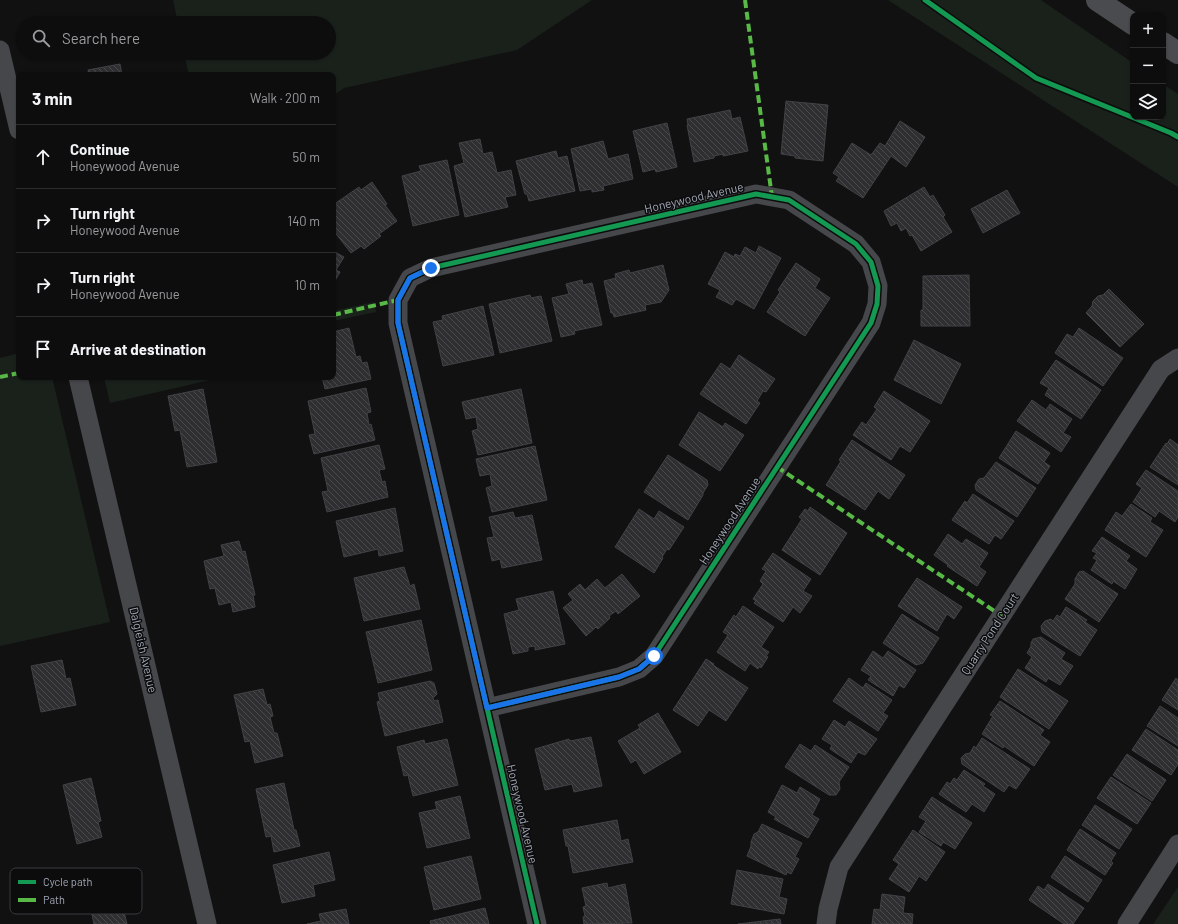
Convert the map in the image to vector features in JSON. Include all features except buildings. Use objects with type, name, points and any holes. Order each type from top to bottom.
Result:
[{"type":"main road","points":[[1097,0],[1130,22]]},
{"type":"main road","points":[[1166,45],[1178,53]]},
{"type":"street","points":[[0,50],[16,117]]},
{"type":"street","name":"Honeywood Avenue","points":[[487,708],[619,677],[639,669],[654,656],[872,323],[877,304],[878,286],[871,262],[856,244],[789,200],[756,194],[431,268],[410,278],[398,300],[398,323],[487,708],[537,924]]},
{"type":"street","name":"Quarry Pond Court","points":[[826,924],[828,909],[839,867],[1161,369],[1178,358]]},
{"type":"street","name":"Dalgleish Avenue","points":[[79,380],[207,924]]},
{"type":"street","points":[[1126,924],[1178,844]]},
{"type":"shaded area","points":[[173,0],[592,0],[517,50],[344,88],[336,94],[336,72],[188,72],[186,60],[336,60],[336,16],[176,16]]},
{"type":"shaded area","points":[[888,0],[1041,0],[1130,61],[1130,120],[1166,120],[1166,86],[1178,94],[1178,187]]},
{"type":"shaded area","points":[[374,302],[376,312],[336,320],[336,310]]},
{"type":"shaded area","points":[[16,354],[16,380],[53,380],[110,622],[0,646],[0,358]]},
{"type":"shaded area","points":[[105,380],[210,380],[110,403]]},
{"type":"shaded area","points":[[1178,887],[1178,924],[1153,924],[1154,923]]},
{"type":"marked path","points":[[745,0],[772,197]]},
{"type":"marked path","points":[[336,314],[398,300]]},
{"type":"marked path","points":[[0,377],[16,374]]},
{"type":"marked path","points":[[777,467],[1002,616]]},
{"type":"cycle path","points":[[925,0],[1036,78],[1178,137]]},
{"type":"cycle path","points":[[487,708],[619,677],[639,669],[654,656],[871,323],[877,304],[878,286],[871,262],[856,244],[789,200],[756,194],[431,268],[410,278],[398,300],[398,323],[537,924]]},
{"type":"route","points":[[431,268],[410,278],[398,300],[398,323],[487,708],[619,677],[639,669],[654,656]]}]
